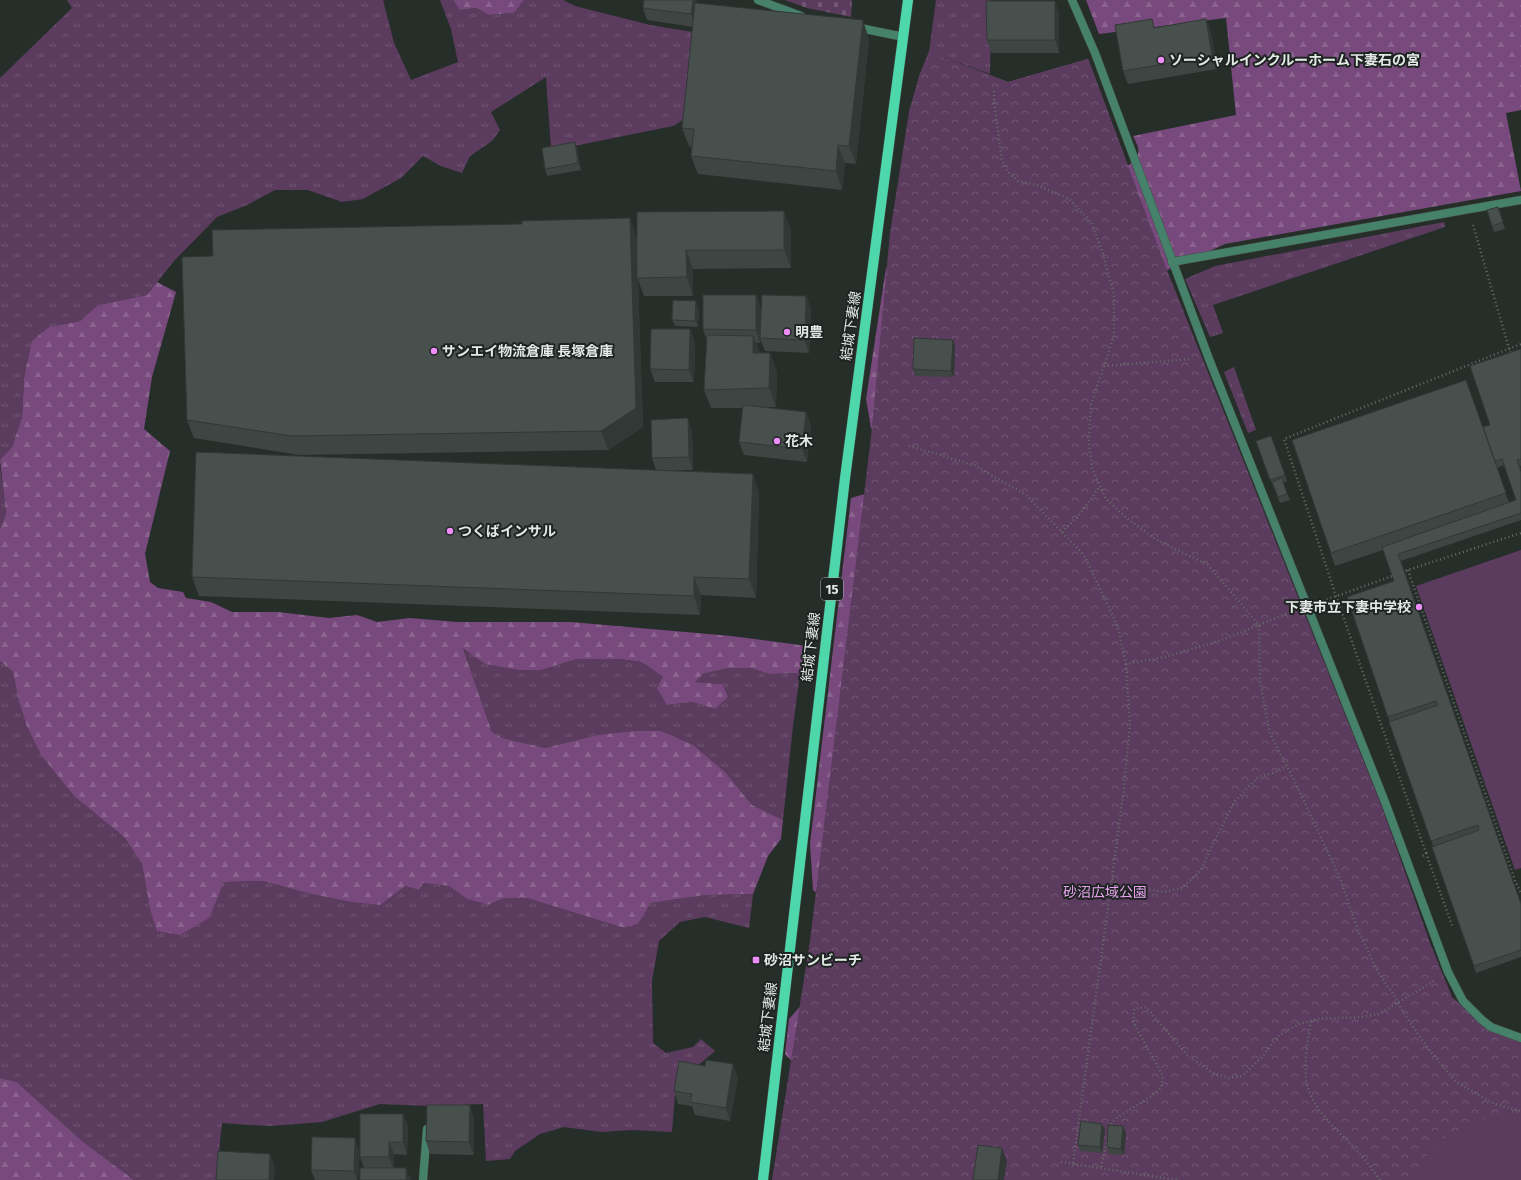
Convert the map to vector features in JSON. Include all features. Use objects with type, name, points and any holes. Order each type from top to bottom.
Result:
[{"type":"main road","name":"結城下妻線","points":[[763,1180],[845,478],[908,0]]},
{"type":"street","points":[[758,0],[806,18]]},
{"type":"street","points":[[1072,0],[1095,53],[1209,359],[1382,795],[1448,972],[1463,1001],[1482,1020],[1491,1027],[1521,1038]]},
{"type":"street","points":[[850,26],[904,37]]},
{"type":"street","points":[[1172,262],[1521,200]]},
{"type":"street","points":[[423,1180],[427,1129]]},
{"type":"path","points":[[994,92],[996,124],[1002,161],[1008,172],[1018,181],[1037,185],[1069,199],[1091,222],[1102,251],[1114,294],[1114,336],[1091,404],[1089,443],[1092,468],[1106,499],[1128,519],[1155,539],[1208,565],[1259,625],[1260,682],[1270,734],[1287,766],[1340,878],[1357,928],[1378,972],[1427,1047],[1456,1082],[1495,1104],[1521,1111]]},
{"type":"path","points":[[1470,209],[1475,233],[1512,359]]},
{"type":"path","points":[[1454,932],[1336,596],[1284,439],[1487,359],[1521,344]]},
{"type":"path","points":[[1104,366],[1209,359]]},
{"type":"path","points":[[909,446],[974,465],[1026,495],[1084,555],[1118,627],[1126,664],[1130,725],[1123,795],[1073,1164]]},
{"type":"path","points":[[1062,532],[1081,513],[1100,486]]},
{"type":"path","points":[[1336,596],[1408,570],[1521,533]]},
{"type":"path","points":[[1408,570],[1513,875],[1521,893]]},
{"type":"path","points":[[1126,664],[1165,657],[1222,640],[1294,611]]},
{"type":"path","points":[[1112,878],[1117,884],[1163,892],[1182,888],[1200,871],[1234,802],[1258,777],[1273,773],[1287,766]]},
{"type":"path","points":[[1409,866],[1426,853]]},
{"type":"path","points":[[1101,1167],[1112,1122],[1153,1096],[1161,1088],[1163,1076],[1133,1022],[1134,1009],[1146,1006],[1188,1056],[1213,1073],[1229,1078],[1242,1076],[1254,1066],[1278,1036],[1299,1024],[1334,1017],[1361,1017],[1379,1014],[1448,972]]},
{"type":"path","points":[[1311,1021],[1306,1059],[1306,1080],[1312,1096],[1325,1119],[1360,1154],[1380,1180]]},
{"type":"path","points":[[1061,1162],[1177,1180]]},
{"type":"green space","points":[[67,0],[383,0],[394,43],[411,80],[458,62],[451,29],[440,0],[453,0],[460,10],[476,8],[490,15],[514,13],[524,0],[563,0],[575,6],[650,25],[699,33],[686,118],[673,126],[569,147],[551,149],[546,77],[491,112],[500,130],[492,141],[470,156],[462,173],[441,166],[423,156],[401,178],[363,199],[342,202],[308,190],[275,190],[247,205],[217,217],[174,261],[147,295],[98,305],[80,321],[49,327],[24,379],[22,417],[12,447],[0,460],[0,78],[72,8]]},
{"type":"green space","points":[[453,0],[524,0],[514,13],[489,15],[476,8],[460,10]]},
{"type":"green space","points":[[785,0],[852,0],[851,17],[807,8]]},
{"type":"green space","points":[[936,0],[991,0],[990,74],[929,52]]},
{"type":"green space","points":[[1086,0],[1521,0],[1521,110],[1506,113],[1521,191],[1225,244],[1167,270],[892,441],[871,428],[866,399],[886,268],[911,261],[909,112],[920,74],[929,52],[1008,82],[1088,59],[1128,166],[1138,152],[1133,136],[1236,115],[1226,18],[1099,34]]},
{"type":"green space","name":"砂沼広域公園","points":[[929,52],[1008,82],[1088,59],[1167,270],[1382,807],[1430,943],[1452,997],[1486,1029],[1521,1042],[1521,1180],[772,1180],[810,941],[871,437],[890,233],[909,112],[920,74]]},
{"type":"green space","points":[[1444,222],[1445,227],[1213,305],[1223,333],[1210,337],[1185,279],[1215,266]]},
{"type":"green space","points":[[157,282],[176,292],[152,377],[144,429],[170,451],[145,554],[150,582],[158,588],[183,592],[186,598],[211,602],[232,612],[278,612],[329,618],[357,615],[377,622],[410,618],[457,622],[571,622],[731,636],[807,646],[800,673],[769,674],[751,668],[728,668],[703,674],[695,682],[722,684],[728,697],[715,709],[692,702],[667,705],[657,688],[663,677],[642,662],[620,659],[577,659],[541,670],[520,670],[485,664],[463,648],[492,732],[503,738],[545,748],[597,735],[632,731],[661,731],[693,745],[726,773],[752,805],[783,820],[781,839],[768,856],[753,894],[706,895],[651,903],[638,924],[624,928],[527,898],[504,898],[488,905],[467,899],[449,886],[423,883],[419,890],[405,886],[380,905],[346,901],[311,894],[263,881],[224,882],[209,918],[180,935],[157,931],[150,909],[142,864],[124,837],[76,798],[41,755],[27,726],[18,698],[13,672],[0,661],[0,529],[6,514],[0,460],[12,447],[22,417],[24,379],[32,341],[49,327],[80,321],[98,305],[147,295]]},
{"type":"green space","points":[[1234,367],[1256,430],[1248,433],[1224,372]]},
{"type":"green space","points":[[0,466],[6,514],[0,529]]},
{"type":"green space","points":[[865,494],[831,906],[813,890],[810,844],[851,498]]},
{"type":"green space","points":[[1521,550],[1521,868],[1515,870],[1416,586]]},
{"type":"green space","points":[[463,647],[485,664],[541,670],[577,659],[620,659],[642,662],[663,677],[667,705],[692,702],[715,709],[722,684],[694,682],[703,674],[728,668],[751,668],[769,674],[800,673],[783,820],[752,805],[726,773],[661,731],[632,731],[597,735],[545,748],[503,738],[492,732]]},
{"type":"green space","points":[[0,661],[13,672],[18,698],[76,798],[124,837],[142,864],[150,909],[208,918],[224,882],[263,881],[311,894],[346,901],[405,886],[419,890],[423,883],[449,886],[467,899],[488,905],[504,898],[527,898],[624,928],[638,924],[651,903],[706,895],[753,894],[749,928],[705,917],[680,922],[659,941],[652,981],[653,1043],[666,1053],[693,1047],[701,1039],[715,1051],[689,1073],[675,1094],[672,1132],[632,1130],[601,1132],[564,1127],[540,1134],[515,1151],[510,1159],[486,1161],[483,1104],[430,1106],[380,1104],[322,1122],[270,1126],[222,1123],[216,1180],[134,1180],[82,1141],[17,1082],[0,1078]]},
{"type":"green space","points":[[821,983],[797,1067],[785,1054],[789,1019]]},
{"type":"green space","points":[[0,1078],[17,1082],[82,1141],[134,1180],[0,1180]]},
{"type":"green space","points":[[1487,1118],[1521,1119],[1521,1180],[1411,1180],[1436,1142]]},
{"type":"building","points":[[644,0],[693,0],[691,14],[643,8]]},
{"type":"building","points":[[986,1],[1055,1],[1055,40],[987,40]]},
{"type":"building","points":[[695,3],[863,20],[849,146],[838,145],[836,171],[691,156],[694,129],[682,128]]},
{"type":"building","points":[[1152,19],[1154,28],[1206,19],[1212,56],[1123,71],[1115,25]]},
{"type":"building","points":[[575,142],[578,163],[545,169],[542,148]]},
{"type":"building","points":[[1498,207],[1503,222],[1492,226],[1487,210]]},
{"type":"building","points":[[784,211],[784,250],[686,250],[687,277],[637,278],[637,212]]},
{"type":"building","points":[[630,218],[636,408],[601,431],[292,436],[187,420],[182,257],[213,256],[212,230],[522,224],[522,221]]},
{"type":"building","points":[[703,295],[756,295],[756,330],[703,329]]},
{"type":"building","points":[[762,295],[806,296],[805,340],[760,338]]},
{"type":"building","points":[[673,300],[696,301],[695,321],[672,320]]},
{"type":"building","points":[[651,329],[690,329],[689,370],[650,369]]},
{"type":"building","points":[[707,335],[753,336],[753,353],[770,353],[769,388],[704,390]]},
{"type":"building","points":[[914,338],[953,340],[951,371],[913,369]]},
{"type":"building","points":[[1521,349],[1521,459],[1517,460],[1521,472],[1521,513],[1398,554],[1521,904],[1521,950],[1474,966],[1432,847],[1479,830],[1478,825],[1431,841],[1389,722],[1438,705],[1436,701],[1388,717],[1347,597],[1394,581],[1382,547],[1516,500],[1502,459],[1495,461],[1483,427],[1490,425],[1470,366]]},
{"type":"building","points":[[1466,380],[1506,493],[1331,553],[1292,440]]},
{"type":"building","points":[[743,405],[806,412],[802,449],[739,442]]},
{"type":"building","points":[[688,418],[689,457],[652,458],[651,420]]},
{"type":"building","points":[[1271,436],[1285,475],[1270,480],[1256,441]]},
{"type":"building","points":[[196,452],[753,474],[749,579],[694,577],[694,596],[192,577]]},
{"type":"building","points":[[1282,478],[1287,494],[1278,497],[1272,482]]},
{"type":"building","points":[[706,1060],[733,1064],[726,1108],[690,1102],[692,1094],[674,1091],[679,1061],[705,1066]]},
{"type":"building","points":[[427,1105],[470,1105],[469,1142],[426,1141]]},
{"type":"building","points":[[360,1114],[403,1114],[403,1142],[389,1142],[389,1157],[360,1157]]},
{"type":"building","points":[[1081,1121],[1102,1124],[1100,1147],[1078,1145]]},
{"type":"building","points":[[1108,1125],[1123,1126],[1121,1149],[1107,1147]]},
{"type":"building","points":[[312,1137],[355,1138],[354,1171],[311,1170]]},
{"type":"building","points":[[978,1145],[1002,1148],[998,1180],[973,1180]]},
{"type":"building","points":[[218,1151],[270,1154],[269,1180],[216,1180]]},
{"type":"building","points":[[360,1168],[406,1168],[406,1180],[360,1180]]},
{"type":"place","name":"ソーシャルインクルーホーム下妻石の宮","points":[[1161,60]]},
{"type":"place","name":"明豊","points":[[787,332]]},
{"type":"place","name":"サンエイ物流倉庫 長塚倉庫","points":[[434,351]]},
{"type":"place","name":"花木","points":[[777,441]]},
{"type":"place","name":"つくばインサル","points":[[450,531]]},
{"type":"place","name":"下妻市立下妻中学校","points":[[1419,607]]},
{"type":"place","name":"砂沼サンビーチ","points":[[756,960]]}]
